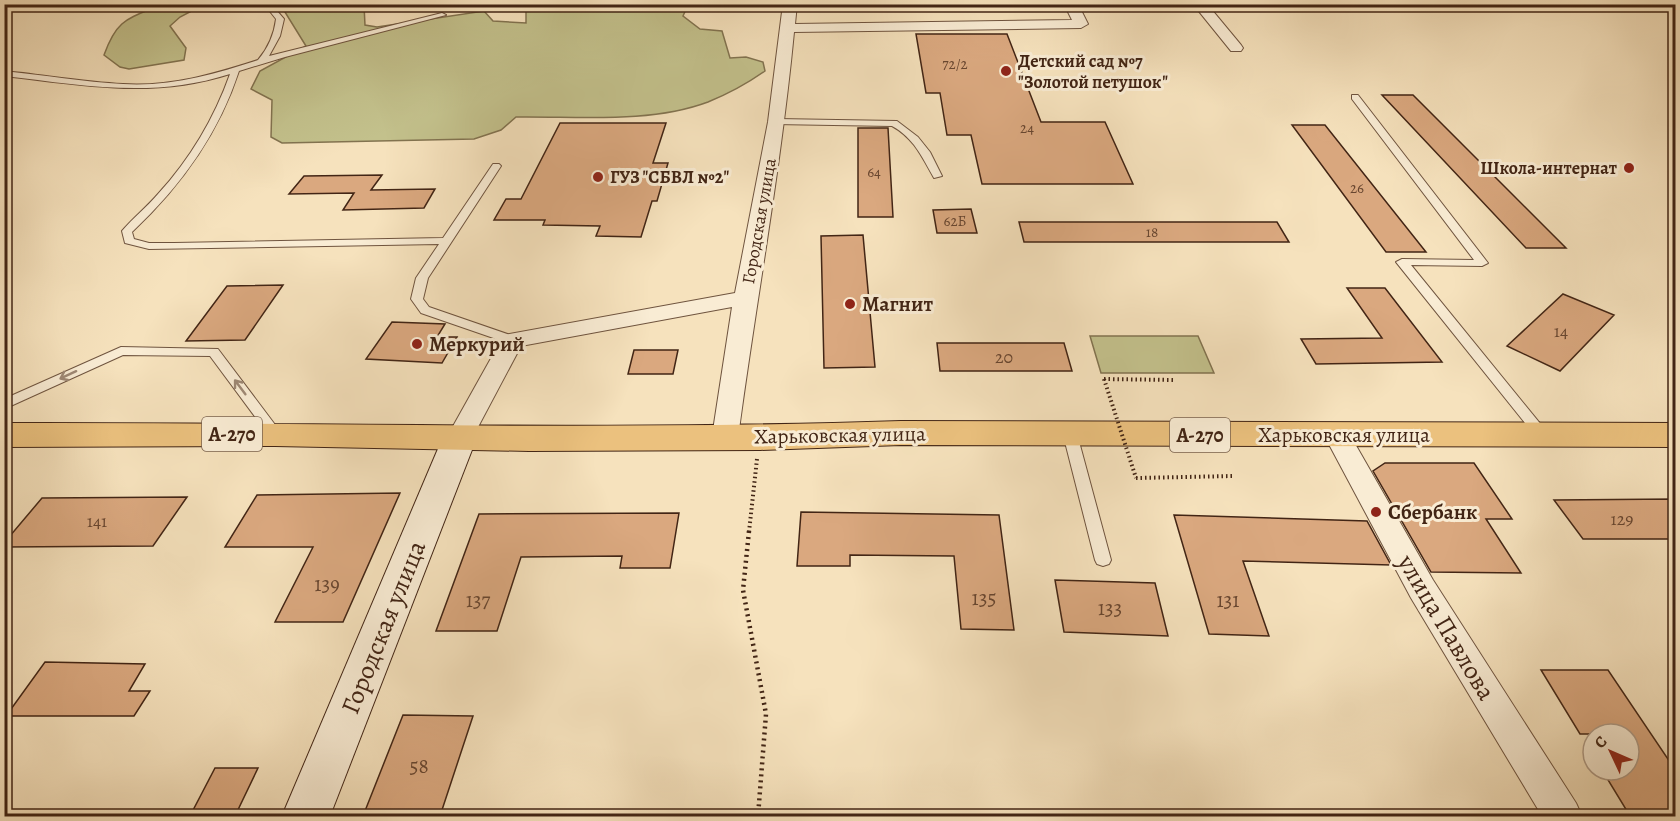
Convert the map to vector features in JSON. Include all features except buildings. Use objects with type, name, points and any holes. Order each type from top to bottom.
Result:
[{"type":"highway","name":"Харьковская улица","points":[[4,435],[275,434],[529,439],[760,438],[901,433],[1676,435]]},
{"type":"street","name":"Городская улица","points":[[725,437],[745,298],[777,122],[790,4]]},
{"type":"street","points":[[786,28],[1081,24],[1071,4]]},
{"type":"street","points":[[1199,4],[1236,48]]},
{"type":"street","points":[[460,437],[512,340],[745,298]]},
{"type":"street","name":"улица Павлова","points":[[1338,435],[1422,589],[1563,816]]},
{"type":"street","name":"Городская улица","points":[[306,816],[460,437]]},
{"type":"lane","points":[[261,62],[268,54],[280,26],[280,19],[267,4]]},
{"type":"lane","points":[[4,73],[124,87],[157,86],[234,70],[442,15]]},
{"type":"lane","points":[[234,70],[219,116],[189,164],[147,213],[127,231],[129,241],[149,246],[446,241]]},
{"type":"lane","points":[[1355,98],[1482,263],[1402,262],[1542,435]]},
{"type":"lane","points":[[777,122],[894,123],[910,133],[926,152],[937,176]]},
{"type":"lane","points":[[496,166],[422,278],[417,299],[425,310],[512,340]]},
{"type":"lane","points":[[4,405],[121,351],[214,352],[275,434]]},
{"type":"lane","points":[[1070,434],[1103,560]]},
{"type":"path","points":[[1175,380],[1104,379],[1136,478],[1233,476]]},
{"type":"path","points":[[758,816],[766,714],[742,590],[760,438]]},
{"type":"shaded area","points":[[280,4],[364,5],[365,25],[377,27],[484,11],[493,21],[526,23],[526,5],[688,5],[683,16],[700,29],[722,31],[730,58],[746,57],[763,62],[765,71],[738,88],[708,102],[662,113],[613,117],[516,117],[501,130],[474,139],[282,143],[271,137],[272,100],[251,89],[260,71],[306,46]]},
{"type":"shaded area","points":[[161,5],[203,5],[180,17],[170,26],[186,48],[184,60],[129,69],[120,67],[104,55],[119,27],[131,17]]},
{"type":"shaded area","points":[[1090,336],[1198,336],[1214,373],[1101,373]]},
{"type":"place","name":"Детский сад №7 \"Золотой петушок\"","points":[[1006,71]]},
{"type":"place","name":"Школа-интернат","points":[[1629,168]]},
{"type":"place","name":"ГУЗ \"СБВЛ №2\"","points":[[598,177]]},
{"type":"place","name":"Магнит","points":[[850,304]]},
{"type":"place","name":"Меркурий","points":[[417,344]]},
{"type":"place","name":"Сбербанк","points":[[1376,512]]}]
